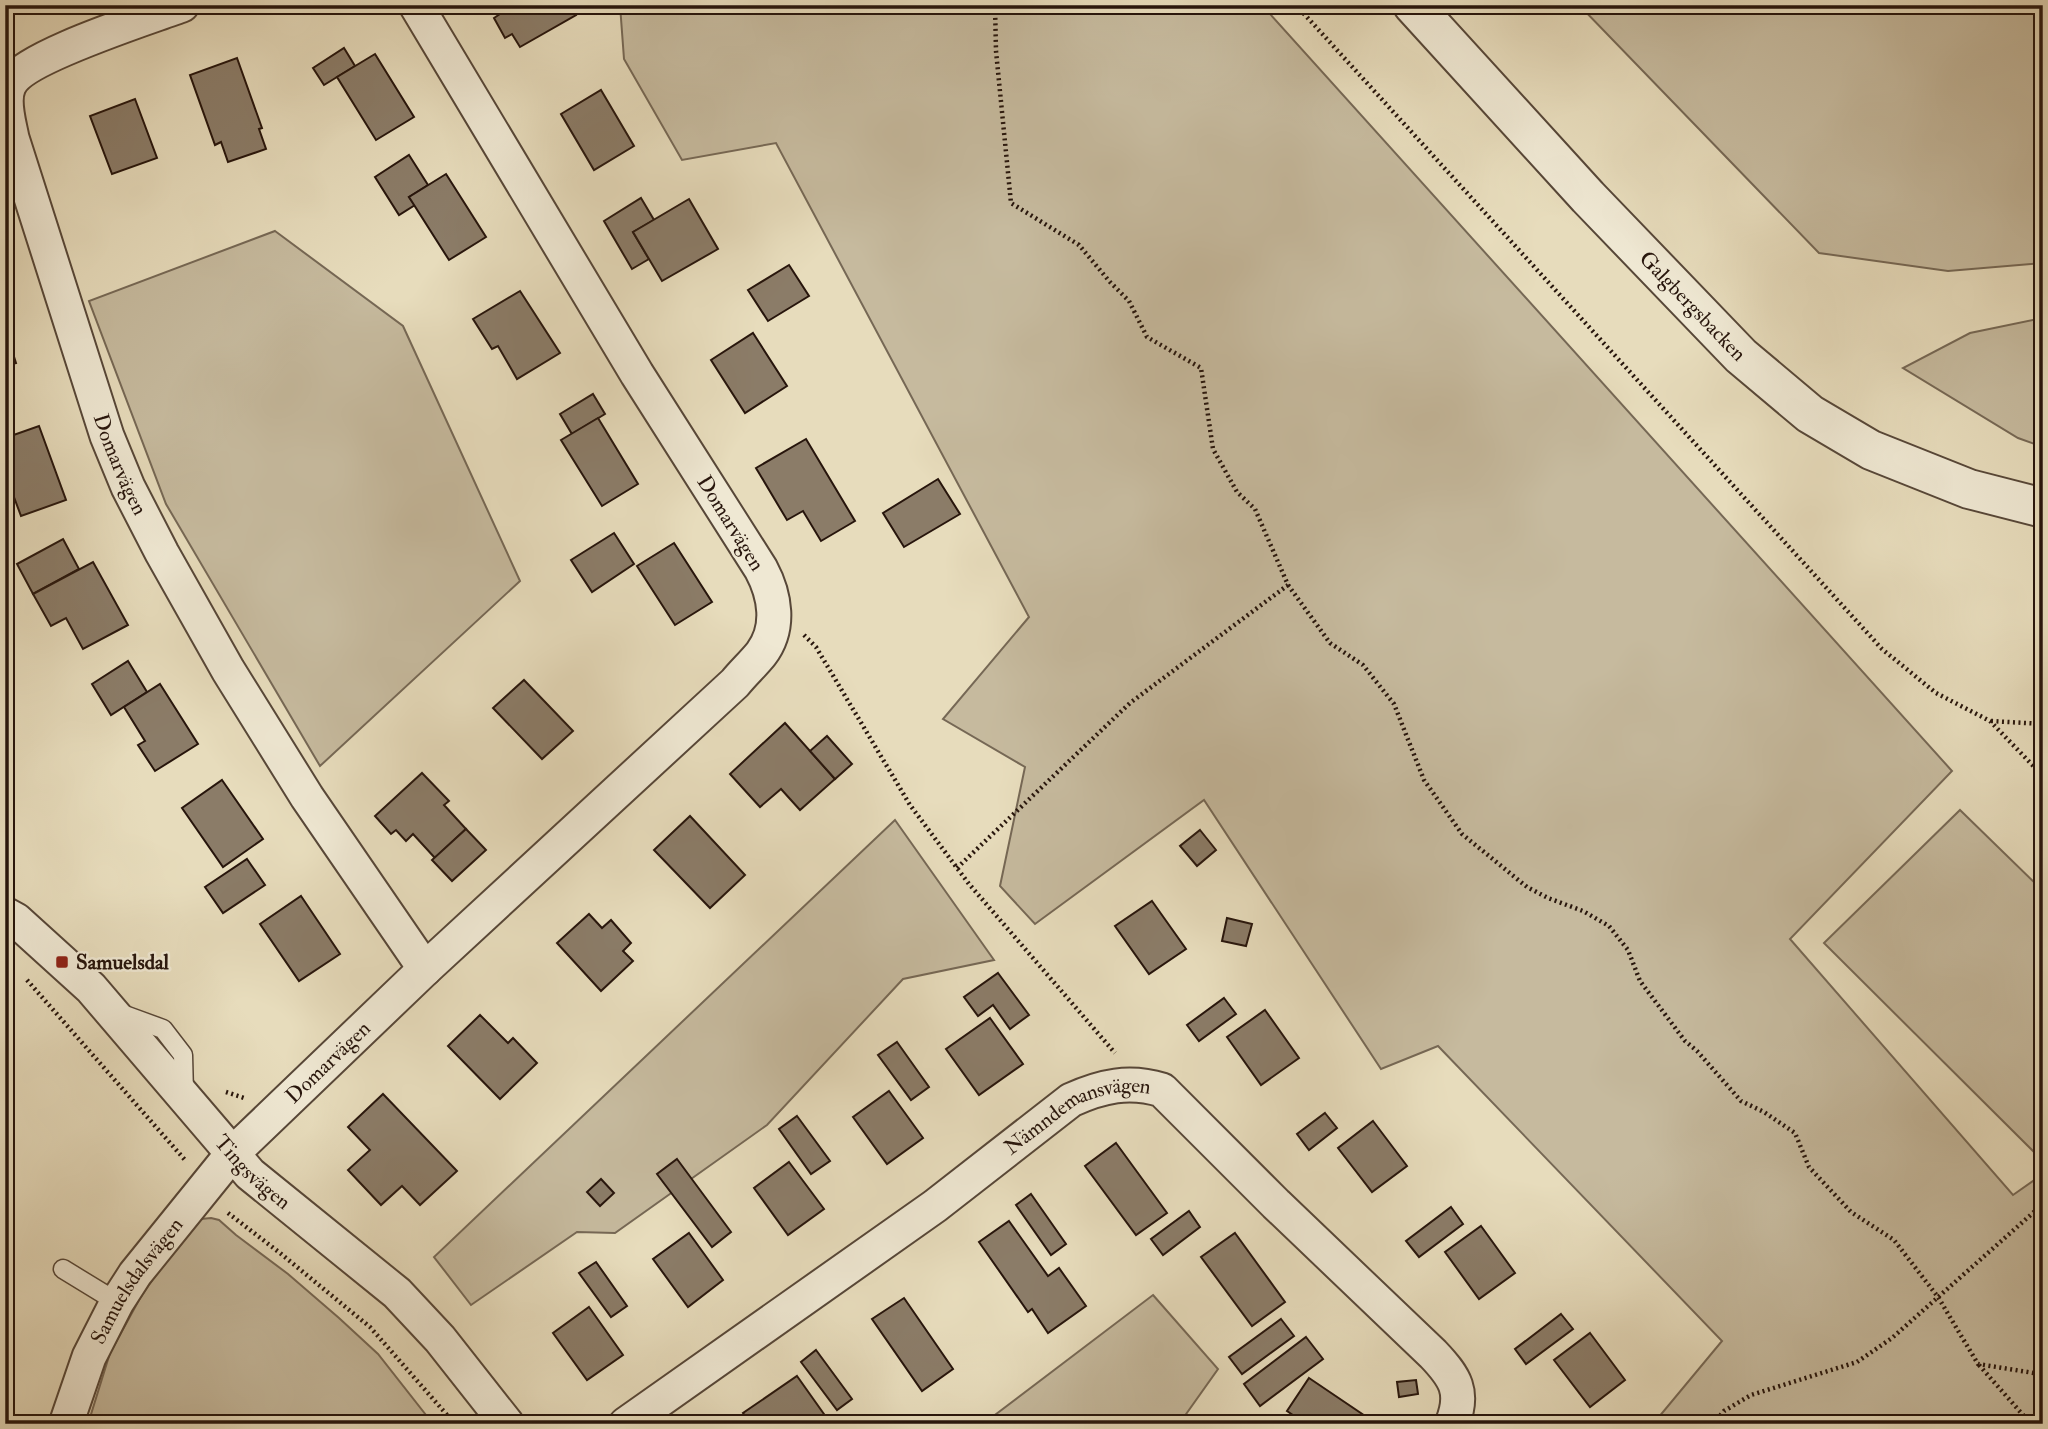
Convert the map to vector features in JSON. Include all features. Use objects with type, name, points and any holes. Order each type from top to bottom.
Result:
[{"type":"street","name":"Domarvägen","points":[[182,5],[49,55],[24,68],[13,78],[6,94],[12,138],[107,436],[128,487],[228,670],[307,797],[425,969]]},
{"type":"street","name":"Domarvägen","points":[[232,1154],[425,969],[735,683],[762,653],[774,620],[774,602],[770,586],[761,569],[637,374],[416,5]]},
{"type":"street","name":"Galgbergsbacken","points":[[1413,5],[1588,197],[1741,356],[1810,414],[1883,455],[1969,489],[2043,508]]},
{"type":"street","name":"Tingsvägen","points":[[5,914],[16,920],[91,988],[250,1174],[397,1293],[440,1339],[507,1424]]},
{"type":"street","name":"Nämndemansvägen","points":[[626,1424],[935,1206],[1071,1100],[1111,1085],[1148,1086],[1162,1090],[1448,1370],[1455,1380],[1458,1393],[1458,1405],[1452,1424]]},
{"type":"street","name":"Samuelsdalsvägen","points":[[66,1424],[89,1357],[117,1302],[135,1274],[232,1154]]},
{"type":"lane","points":[[63,1269],[117,1302]]},
{"type":"path","points":[[995,5],[996,51],[1011,203],[1079,244],[1129,301],[1147,337],[1200,368],[1213,449],[1237,492],[1255,509],[1288,585],[1330,643],[1363,666],[1394,704],[1424,780],[1462,834],[1527,887],[1583,911],[1609,926],[1628,950],[1640,981],[1685,1041],[1741,1101],[1764,1112],[1795,1133],[1809,1167],[1851,1212],[1894,1240],[1938,1297],[1978,1364],[2031,1424]]},
{"type":"path","points":[[1296,5],[1882,649],[1936,693],[1990,721],[2043,776]]},
{"type":"path","points":[[957,868],[1130,704],[1288,585]]},
{"type":"path","points":[[774,602],[816,647],[910,805],[957,868],[1108,1046],[1148,1086]]},
{"type":"path","points":[[1990,721],[2043,724]]},
{"type":"path","points":[[1713,1424],[1724,1411],[1751,1395],[1857,1362],[1892,1338],[2043,1204]]},
{"type":"path","points":[[1978,1364],[2043,1376]]},
{"type":"shaded area","points":[[620,5],[1262,5],[1952,771],[1790,939],[2013,1195],[2043,1174],[2043,1424],[1653,1424],[1722,1341],[1438,1046],[1381,1069],[1204,800],[1035,924],[1000,886],[1025,767],[943,719],[1029,617],[776,143],[682,160],[624,59]]},
{"type":"shaded area","points":[[1579,5],[2043,5],[2043,263],[1948,271],[1819,253]]},
{"type":"shaded area","points":[[275,231],[403,326],[520,581],[320,766],[166,504],[89,301]]},
{"type":"shaded area","points":[[2043,318],[2043,447],[2018,438],[1903,368],[1970,333]]},
{"type":"shaded area","points":[[1960,810],[2043,891],[2043,1155],[2040,1158],[1824,943]]},
{"type":"shaded area","points":[[895,820],[994,960],[903,979],[767,1125],[615,1233],[577,1232],[471,1305],[434,1257]]},
{"type":"shaded area","points":[[211,1218],[219,1220],[288,1274],[378,1354],[433,1424],[88,1424],[110,1353],[139,1300],[193,1223]]},
{"type":"shaded area","points":[[1153,1295],[1218,1369],[1179,1424],[983,1424]]},
{"type":"building","points":[[20,5],[40,5],[22,11]]},
{"type":"building","points":[[495,5],[571,5],[576,15],[520,47],[512,34],[505,38],[494,18],[500,14]]},
{"type":"building","points":[[344,48],[355,66],[324,85],[313,68]]},
{"type":"building","points":[[375,54],[414,117],[376,140],[337,77]]},
{"type":"building","points":[[237,58],[262,128],[259,129],[266,149],[228,162],[221,142],[215,145],[190,75]]},
{"type":"building","points":[[601,90],[634,146],[594,170],[561,114]]},
{"type":"building","points":[[135,99],[157,158],[112,174],[90,116]]},
{"type":"building","points":[[409,155],[428,185],[409,197],[415,205],[399,215],[375,177]]},
{"type":"building","points":[[446,174],[486,237],[449,260],[409,197]]},
{"type":"building","points":[[641,198],[654,220],[633,232],[649,259],[632,269],[604,221]]},
{"type":"building","points":[[689,199],[718,249],[662,281],[633,232]]},
{"type":"building","points":[[789,265],[809,296],[768,321],[748,290]]},
{"type":"building","points":[[520,291],[560,353],[517,379],[498,346],[492,349],[473,319]]},
{"type":"building","points":[[5,328],[16,363],[5,366]]},
{"type":"building","points":[[753,333],[787,386],[745,413],[711,360]]},
{"type":"building","points":[[593,394],[605,414],[572,434],[560,414]]},
{"type":"building","points":[[598,418],[638,484],[602,506],[561,440]]},
{"type":"building","points":[[39,426],[66,500],[21,516],[5,473],[5,438]]},
{"type":"building","points":[[806,439],[855,521],[821,541],[803,511],[787,520],[756,468]]},
{"type":"building","points":[[938,479],[960,514],[904,547],[883,513]]},
{"type":"building","points":[[614,533],[634,564],[592,592],[571,560]]},
{"type":"building","points":[[63,539],[79,569],[33,594],[17,564]]},
{"type":"building","points":[[674,543],[712,602],[675,625],[637,566]]},
{"type":"building","points":[[93,562],[128,625],[83,649],[66,618],[51,626],[33,594]]},
{"type":"building","points":[[128,661],[147,692],[111,715],[92,684]]},
{"type":"building","points":[[524,680],[573,731],[542,759],[493,708]]},
{"type":"building","points":[[160,684],[198,744],[155,771],[138,745],[145,741],[124,707]]},
{"type":"building","points":[[785,723],[835,779],[800,810],[781,789],[760,807],[730,774]]},
{"type":"building","points":[[827,736],[852,764],[835,779],[810,751]]},
{"type":"building","points":[[422,773],[449,801],[444,805],[466,829],[435,858],[413,834],[406,841],[396,830],[391,834],[375,816]]},
{"type":"building","points":[[222,780],[263,839],[223,867],[182,808]]},
{"type":"building","points":[[690,816],[745,875],[710,908],[654,850]]},
{"type":"building","points":[[466,829],[486,850],[452,881],[432,860]]},
{"type":"building","points":[[1200,830],[1216,850],[1197,866],[1180,846]]},
{"type":"building","points":[[247,859],[265,885],[223,913],[205,887]]},
{"type":"building","points":[[301,896],[340,954],[299,981],[260,924]]},
{"type":"building","points":[[1152,901],[1186,949],[1149,974],[1115,926]]},
{"type":"building","points":[[589,914],[602,928],[611,920],[631,943],[623,951],[633,961],[601,991],[557,943]]},
{"type":"building","points":[[1227,918],[1252,924],[1246,946],[1222,941]]},
{"type":"building","points":[[998,973],[1029,1015],[1010,1029],[993,1005],[978,1016],[964,997]]},
{"type":"building","points":[[1224,998],[1236,1014],[1199,1041],[1187,1025]]},
{"type":"building","points":[[1265,1010],[1299,1058],[1261,1085],[1227,1037]]},
{"type":"building","points":[[480,1015],[508,1043],[513,1038],[537,1063],[500,1099],[448,1046]]},
{"type":"building","points":[[990,1018],[1023,1064],[979,1095],[946,1049]]},
{"type":"building","points":[[897,1042],[929,1087],[911,1100],[878,1055]]},
{"type":"building","points":[[889,1091],[923,1138],[887,1164],[853,1117]]},
{"type":"building","points":[[383,1094],[457,1171],[420,1205],[402,1186],[381,1205],[348,1170],[370,1150],[348,1127]]},
{"type":"building","points":[[1325,1113],[1337,1128],[1309,1150],[1297,1134]]},
{"type":"building","points":[[797,1116],[830,1161],[811,1174],[779,1129]]},
{"type":"building","points":[[1373,1121],[1407,1166],[1372,1192],[1338,1148]]},
{"type":"building","points":[[1116,1143],[1167,1213],[1136,1235],[1085,1166]]},
{"type":"building","points":[[677,1159],[731,1232],[712,1247],[657,1174]]},
{"type":"building","points":[[789,1162],[824,1209],[788,1235],[754,1188]]},
{"type":"building","points":[[601,1179],[614,1193],[600,1206],[587,1192]]},
{"type":"building","points":[[1031,1194],[1066,1244],[1051,1255],[1016,1205]]},
{"type":"building","points":[[1451,1207],[1463,1224],[1419,1257],[1406,1241]]},
{"type":"building","points":[[1189,1211],[1200,1227],[1163,1255],[1151,1239]]},
{"type":"building","points":[[1009,1221],[1048,1276],[1059,1268],[1086,1306],[1048,1333],[1032,1309],[1028,1312],[979,1242]]},
{"type":"building","points":[[1481,1226],[1515,1273],[1479,1299],[1445,1252]]},
{"type":"building","points":[[689,1233],[723,1280],[688,1307],[653,1259]]},
{"type":"building","points":[[1235,1233],[1285,1302],[1252,1326],[1201,1257]]},
{"type":"building","points":[[596,1262],[627,1306],[611,1317],[579,1273]]},
{"type":"building","points":[[904,1298],[953,1369],[922,1391],[872,1319]]},
{"type":"building","points":[[589,1307],[623,1355],[587,1380],[553,1333]]},
{"type":"building","points":[[1561,1314],[1573,1329],[1526,1364],[1515,1349]]},
{"type":"building","points":[[1281,1319],[1294,1336],[1242,1374],[1229,1357]]},
{"type":"building","points":[[1590,1333],[1625,1380],[1590,1407],[1554,1360]]},
{"type":"building","points":[[1306,1337],[1323,1359],[1260,1406],[1244,1384]]},
{"type":"building","points":[[816,1350],[852,1399],[837,1410],[801,1362]]},
{"type":"building","points":[[797,1376],[831,1424],[751,1424],[743,1413]]},
{"type":"building","points":[[1309,1378],[1377,1424],[1306,1424],[1287,1411]]},
{"type":"building","points":[[1416,1380],[1418,1394],[1399,1397],[1397,1382]]},
{"type":"place","name":"Samuelsdal","points":[[62,962]]}]
